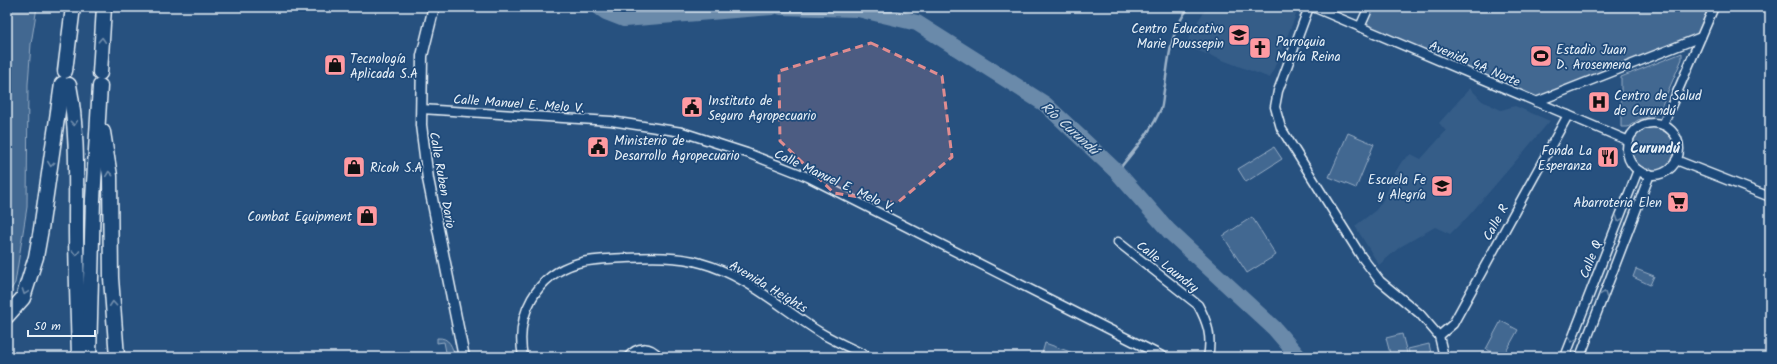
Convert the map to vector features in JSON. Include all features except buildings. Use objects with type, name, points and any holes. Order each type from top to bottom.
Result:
[{"type":"highway","points":[[7,316],[23,298],[36,257],[65,80],[73,7]]},
{"type":"highway","points":[[89,357],[93,198],[104,7]]},
{"type":"highway","points":[[65,80],[72,102],[76,148],[79,357]]},
{"type":"highway","points":[[99,105],[110,176],[111,278],[117,357]]},
{"type":"street","name":"Calle Ruben Dario","points":[[434,7],[422,56],[421,125],[428,179],[464,357]]},
{"type":"street","points":[[1309,7],[1278,92],[1275,107],[1281,128],[1361,256],[1380,281],[1420,314],[1439,336],[1444,357]]},
{"type":"street","name":"Avenida 4A Norte","points":[[1313,7],[1629,141]]},
{"type":"street","points":[[1360,27],[1369,7]]},
{"type":"street","points":[[1663,125],[1714,7]]},
{"type":"street","points":[[1536,102],[1700,37]]},
{"type":"street","name":"Calle Manuel E. Melo V.","points":[[421,109],[611,121],[682,132],[747,153],[808,178],[1164,357]]},
{"type":"street","name":"Calle R","points":[[1439,336],[1453,324],[1568,115]]},
{"type":"street","points":[[1654,123],[1663,125],[1668,127],[1677,140],[1678,153],[1676,160],[1667,170],[1650,174],[1638,170],[1630,158],[1628,149],[1629,141],[1635,130],[1644,125],[1654,123]]},
{"type":"street","points":[[1676,160],[1770,198]]},
{"type":"street","name":"Calle Q","points":[[1565,357],[1638,170]]},
{"type":"street","name":"Calle Q","points":[[1580,357],[1650,174]]},
{"type":"street","name":"Calle Laundry","points":[[1118,242],[1198,305],[1206,319],[1210,335],[1208,357]]},
{"type":"street","name":"Avenida Heights","points":[[523,357],[521,347],[522,320],[537,290],[548,278],[560,270],[579,263],[651,257],[700,262],[726,272],[767,296],[822,334],[869,357]]},
{"type":"street","points":[[628,357],[637,349],[646,347],[655,352],[659,357]]},
{"type":"highlighted area","points":[[871,43],[942,76],[952,157],[897,203],[834,193],[780,141],[779,71]]},
{"type":"shaded area","points":[[7,7],[37,7],[31,44],[28,84],[27,207],[15,283],[7,296]]},
{"type":"shaded area","name":"Centro Educativo Marie Poussepin","points":[[1207,7],[1291,7],[1298,10],[1270,78],[1185,46],[1196,24]]},
{"type":"shaded area","name":"Estadio Juan D. Arosemena","points":[[1369,7],[1714,7],[1701,37],[1536,102],[1360,27]]},
{"type":"shaded area","points":[[1682,53],[1682,59],[1658,114],[1638,120],[1628,127],[1621,127],[1621,77]]},
{"type":"shaded area","name":"Escuela Fe y Alegría","points":[[1470,88],[1482,101],[1501,110],[1515,106],[1550,121],[1465,220],[1450,234],[1435,227],[1400,247],[1379,265],[1355,226],[1376,210],[1385,197],[1393,176],[1402,161],[1411,154],[1421,159],[1446,131],[1439,123]]},
{"type":"shaded area","points":[[1653,123],[1663,125],[1671,131],[1677,139],[1679,149],[1677,159],[1671,167],[1663,173],[1653,175],[1643,173],[1635,167],[1629,159],[1627,149],[1629,139],[1635,131],[1643,125]]},
{"type":"shaded area","points":[[1348,133],[1374,144],[1356,188],[1329,177]]},
{"type":"shaded area","points":[[1274,147],[1282,159],[1246,182],[1238,169]]},
{"type":"shaded area","points":[[1252,217],[1276,255],[1247,273],[1223,236]]},
{"type":"shaded area","points":[[1636,269],[1654,276],[1650,285],[1633,277]]},
{"type":"shaded area","points":[[1501,321],[1518,330],[1503,357],[1486,349]]},
{"type":"shaded area","points":[[1402,334],[1408,357],[1391,357],[1386,338]]},
{"type":"shaded area","points":[[437,338],[445,339],[450,343],[455,357],[447,357],[444,342],[437,343]]},
{"type":"shaded area","points":[[1045,343],[1076,354],[1075,357],[1041,357]]},
{"type":"shaded area","points":[[1429,344],[1432,357],[1410,357],[1408,349]]},
{"type":"waterway","name":"Río Curundú","points":[[599,7],[606,12],[624,19],[772,7]]},
{"type":"waterway","name":"Río Curundú","points":[[781,7],[858,9],[917,23],[1045,104],[1117,172],[1169,231],[1274,328],[1299,357]]},
{"type":"waterway","points":[[1117,172],[1146,134],[1157,118],[1161,109],[1171,44],[1178,26],[1189,7]]},
{"type":"place","name":"Centro Educativo Marie Poussepin","points":[[1239,35]]},
{"type":"place","name":"Parroquia María Reina","points":[[1260,48]]},
{"type":"place","name":"Estadio Juan D. Arosemena","points":[[1541,56]]},
{"type":"place","name":"Tecnología Aplicada S.A","points":[[335,65]]},
{"type":"place","name":"Centro de Salud de Curundú","points":[[1599,102]]},
{"type":"place","name":"Instituto de Seguro Agropecuario","points":[[692,107]]},
{"type":"place","name":"Ministerio de Desarrollo Agropecuario","points":[[598,147]]},
{"type":"place","name":"Fonda La Esperanza","points":[[1608,157]]},
{"type":"place","name":"Ricoh S.A","points":[[354,167]]},
{"type":"place","name":"Escuela Fe y Alegría","points":[[1442,186]]},
{"type":"place","name":"Abarroteria Elen","points":[[1678,202]]},
{"type":"place","name":"Combat Equipment","points":[[367,216]]},
{"type":"district","name":"Curundú","points":[[1655,148]]}]
